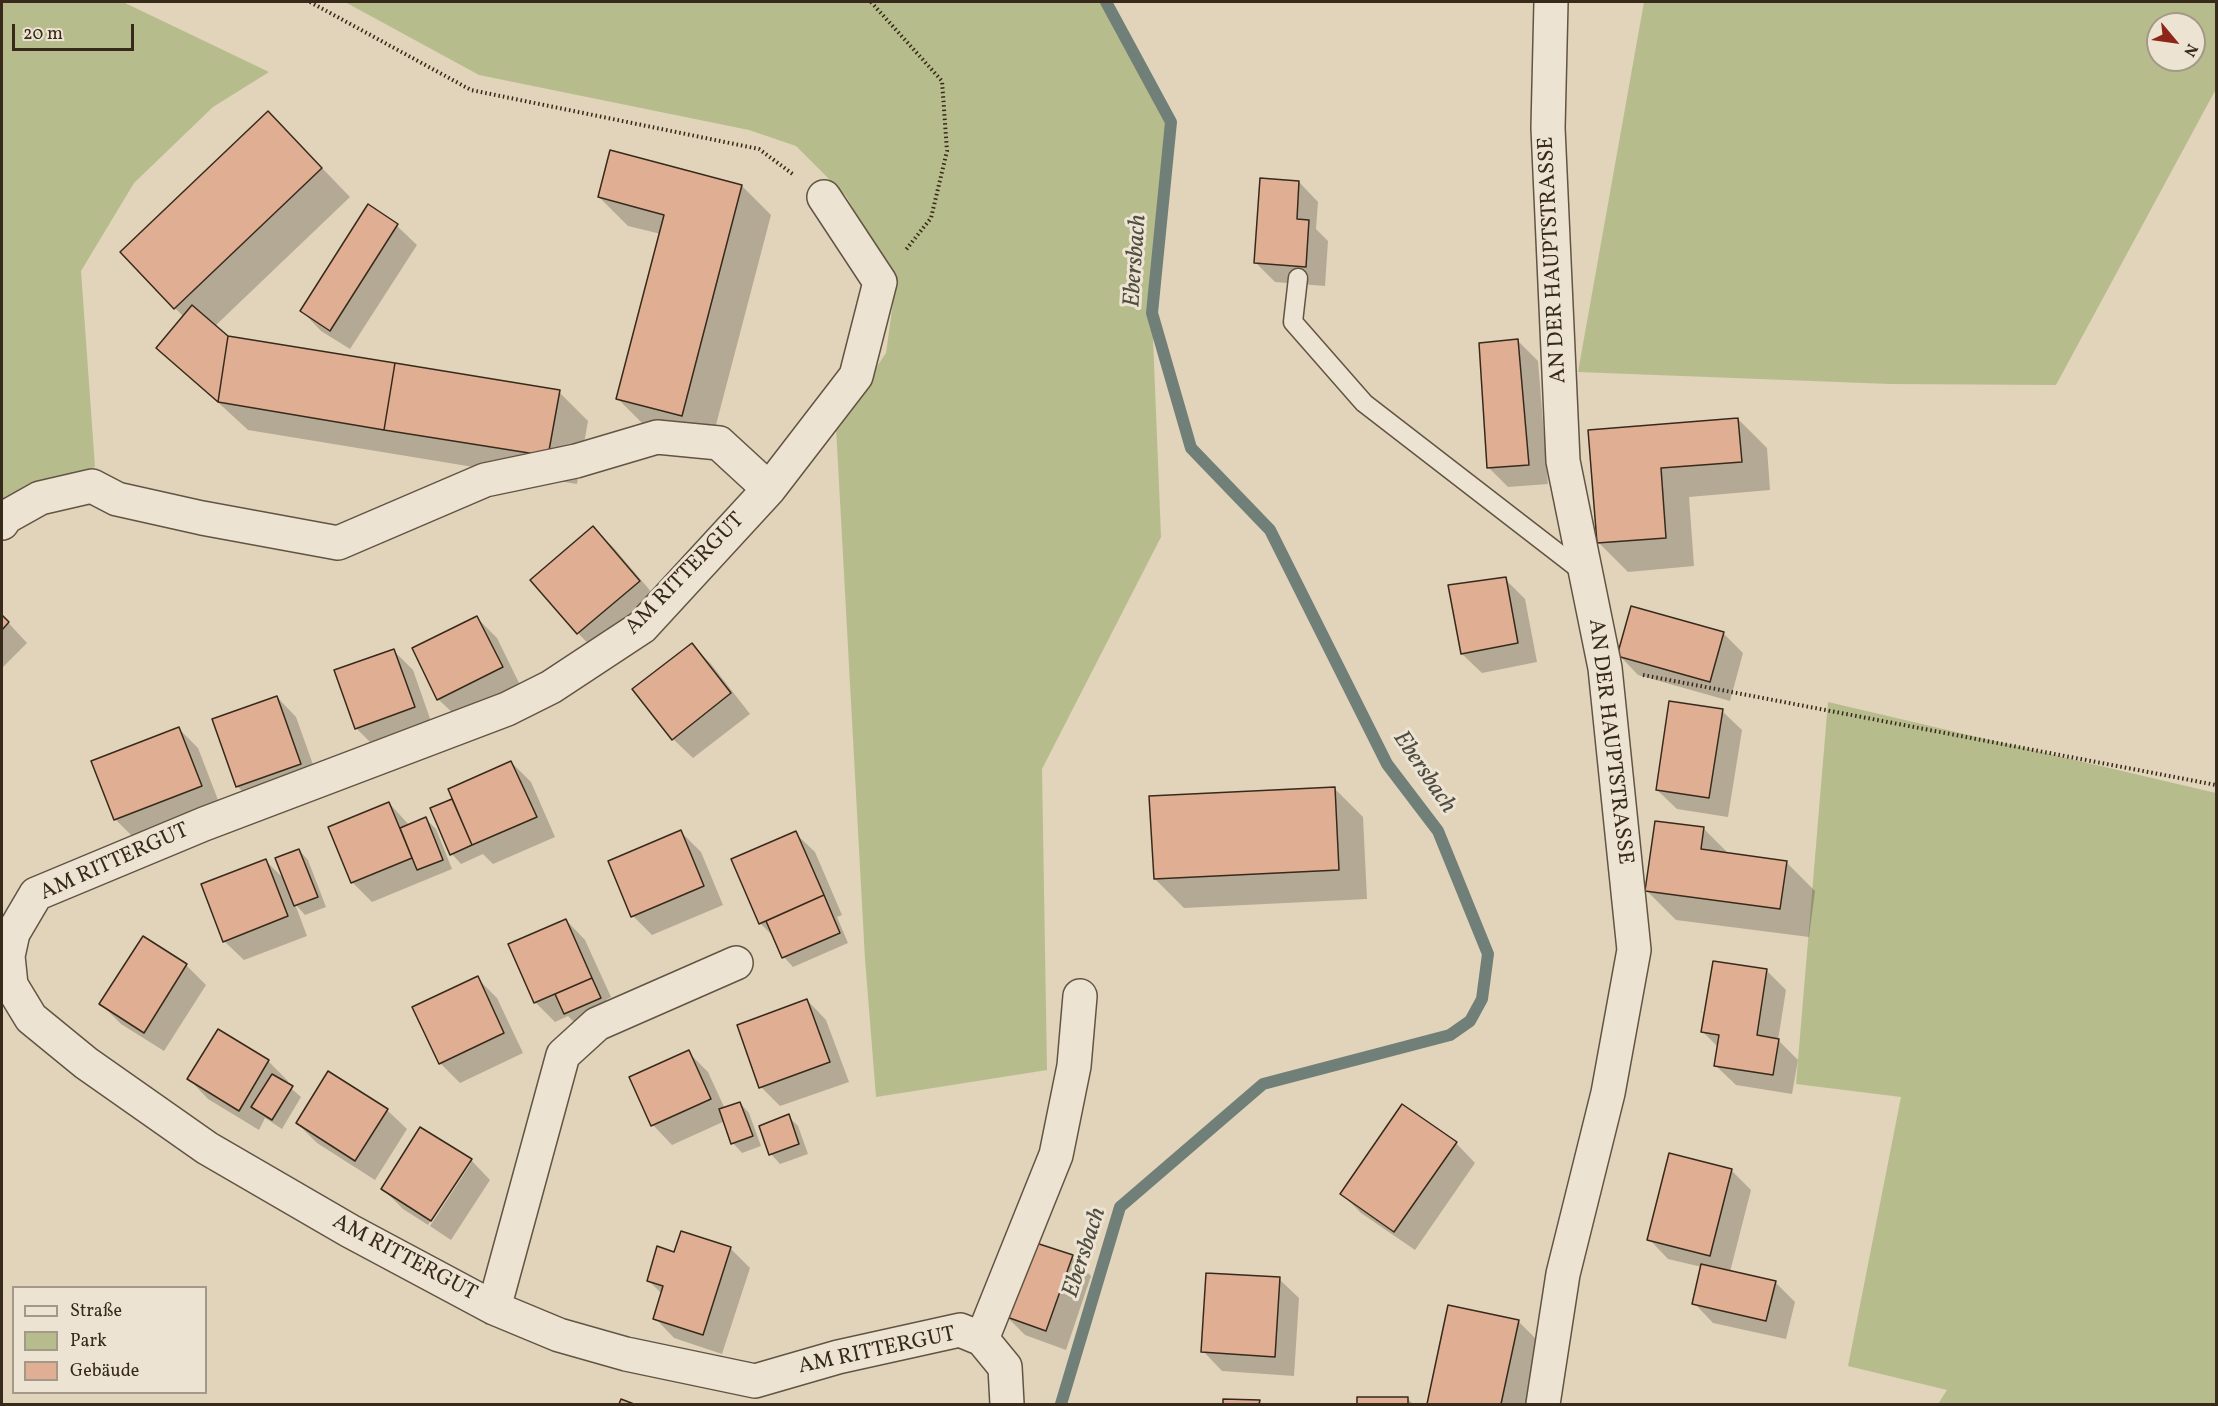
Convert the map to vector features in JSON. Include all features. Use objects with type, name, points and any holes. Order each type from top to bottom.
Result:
[{"type":"street","name":"AN DER HAUPTSTRASSE","points":[[1543,1404],[1563,1274],[1608,1093],[1634,950],[1605,668],[1563,461],[1548,128],[1551,2]]},
{"type":"street","points":[[824,197],[880,282]]},
{"type":"street","name":"AM RITTERGUT","points":[[880,282],[856,376],[769,489],[642,627],[551,687],[507,710],[204,824],[36,894],[13,933],[8,956],[11,985],[31,1018],[87,1063],[207,1148],[350,1231],[494,1308],[559,1335],[626,1354],[755,1381],[838,1357],[960,1330],[982,1339],[1005,1367],[1007,1404]]},
{"type":"street","points":[[2,523],[6,518],[40,498],[92,486],[117,499],[202,518],[338,543],[485,480],[576,461],[657,437],[719,443],[769,489]]},
{"type":"street","name":"AM RITTERGUT","points":[[494,1308],[563,1054],[597,1024],[736,963]]},
{"type":"street","points":[[982,1339],[1056,1155],[1074,1066],[1080,996]]},
{"type":"lane","points":[[1298,278],[1293,322],[1364,403],[1586,574]]},
{"type":"path","points":[[310,2],[471,90],[759,149],[824,197]]},
{"type":"path","points":[[872,2],[942,81],[947,151],[931,218],[880,282]]},
{"type":"path","points":[[1605,668],[2217,785]]},
{"type":"green space","points":[[2,2],[123,2],[269,72],[213,107],[134,183],[81,271],[95,467],[6,496],[2,501]]},
{"type":"green space","points":[[345,2],[1106,2],[1171,122],[1152,313],[1161,537],[1042,769],[1047,1070],[876,1097],[865,959],[836,427],[886,353],[896,282],[846,196],[796,146],[749,130],[479,75]]},
{"type":"green space","points":[[1644,2],[2216,2],[2216,89],[2056,385],[1890,384],[1578,372]]},
{"type":"green space","points":[[1828,702],[2216,793],[2216,1404],[1938,1404],[1947,1390],[1848,1366],[1901,1097],[1796,1084]]},
{"type":"building","points":[[268,111],[322,168],[174,309],[120,252]]},
{"type":"building","points":[[610,150],[742,185],[682,416],[616,399],[664,215],[598,197]]},
{"type":"building","points":[[1260,178],[1299,181],[1297,219],[1309,220],[1306,267],[1254,263]]},
{"type":"building","points":[[368,204],[398,224],[330,331],[300,311]]},
{"type":"building","points":[[192,305],[228,336],[218,402],[156,348]]},
{"type":"building","points":[[228,336],[395,363],[384,430],[218,402]]},
{"type":"building","points":[[1518,339],[1529,465],[1487,468],[1479,343]]},
{"type":"building","points":[[395,363],[560,390],[548,456],[384,430]]},
{"type":"building","points":[[1738,418],[1742,462],[1661,468],[1666,538],[1597,543],[1588,430]]},
{"type":"building","points":[[593,526],[640,581],[577,634],[530,580]]},
{"type":"building","points":[[1506,577],[1518,643],[1461,654],[1448,585]]},
{"type":"building","points":[[1631,606],[1724,632],[1710,682],[1617,656]]},
{"type":"building","points":[[2,615],[9,622],[2,630]]},
{"type":"building","points":[[477,616],[503,667],[437,700],[412,648]]},
{"type":"building","points":[[692,643],[731,693],[672,740],[632,689]]},
{"type":"building","points":[[394,649],[415,707],[355,729],[334,670]]},
{"type":"building","points":[[277,696],[301,764],[236,787],[212,719]]},
{"type":"building","points":[[1669,701],[1723,709],[1709,798],[1656,790]]},
{"type":"building","points":[[179,727],[202,786],[114,820],[91,761]]},
{"type":"building","points":[[511,761],[537,817],[472,845],[448,789]]},
{"type":"building","points":[[1335,787],[1339,870],[1154,879],[1149,796]]},
{"type":"building","points":[[452,799],[472,845],[450,855],[430,808]]},
{"type":"building","points":[[389,802],[412,858],[351,883],[328,827]]},
{"type":"building","points":[[426,817],[443,860],[417,870],[400,828]]},
{"type":"building","points":[[1655,821],[1704,827],[1701,849],[1787,861],[1780,909],[1645,891]]},
{"type":"building","points":[[681,830],[704,886],[631,917],[608,861]]},
{"type":"building","points":[[796,831],[824,895],[759,924],[731,859]]},
{"type":"building","points":[[299,849],[318,897],[294,906],[275,858]]},
{"type":"building","points":[[266,859],[288,916],[223,942],[201,884]]},
{"type":"building","points":[[824,895],[840,933],[782,958],[766,921]]},
{"type":"building","points":[[566,919],[592,978],[534,1003],[508,944]]},
{"type":"building","points":[[143,936],[187,964],[144,1033],[99,1004]]},
{"type":"building","points":[[1713,961],[1767,969],[1757,1035],[1779,1039],[1773,1075],[1714,1066],[1719,1035],[1701,1032]]},
{"type":"building","points":[[478,976],[504,1033],[439,1064],[412,1007]]},
{"type":"building","points":[[592,978],[601,998],[564,1014],[555,994]]},
{"type":"building","points":[[807,999],[830,1062],[759,1088],[737,1025]]},
{"type":"building","points":[[218,1029],[269,1060],[239,1111],[187,1079]]},
{"type":"building","points":[[689,1050],[711,1099],[651,1126],[629,1077]]},
{"type":"building","points":[[328,1071],[388,1109],[355,1161],[296,1123]]},
{"type":"building","points":[[272,1074],[293,1086],[272,1120],[251,1107]]},
{"type":"building","points":[[740,1102],[753,1136],[731,1144],[719,1109]]},
{"type":"building","points":[[1402,1104],[1457,1142],[1394,1232],[1340,1194]]},
{"type":"building","points":[[789,1114],[799,1144],[769,1155],[759,1126]]},
{"type":"building","points":[[420,1127],[472,1159],[431,1221],[381,1189]]},
{"type":"building","points":[[1669,1153],[1732,1169],[1710,1256],[1647,1240]]},
{"type":"building","points":[[681,1231],[731,1247],[703,1335],[653,1319],[663,1286],[647,1281],[657,1246],[674,1252]]},
{"type":"building","points":[[1030,1241],[1073,1255],[1046,1331],[1004,1316]]},
{"type":"building","points":[[1701,1264],[1776,1281],[1766,1321],[1692,1304]]},
{"type":"building","points":[[1206,1273],[1280,1277],[1275,1357],[1201,1352]]},
{"type":"building","points":[[1448,1305],[1519,1320],[1501,1404],[1427,1404]]},
{"type":"building","points":[[1357,1397],[1408,1397],[1408,1404],[1357,1404]]},
{"type":"building","points":[[621,1399],[634,1404],[619,1404]]},
{"type":"building","points":[[1223,1399],[1260,1400],[1259,1404],[1223,1404]]},
{"type":"waterway","name":"Ebersbach","points":[[1061,1404],[1120,1207],[1263,1084],[1450,1035],[1470,1021],[1482,999],[1488,954],[1438,831],[1387,764],[1270,530],[1191,448],[1152,313],[1171,122],[1106,2]]}]
